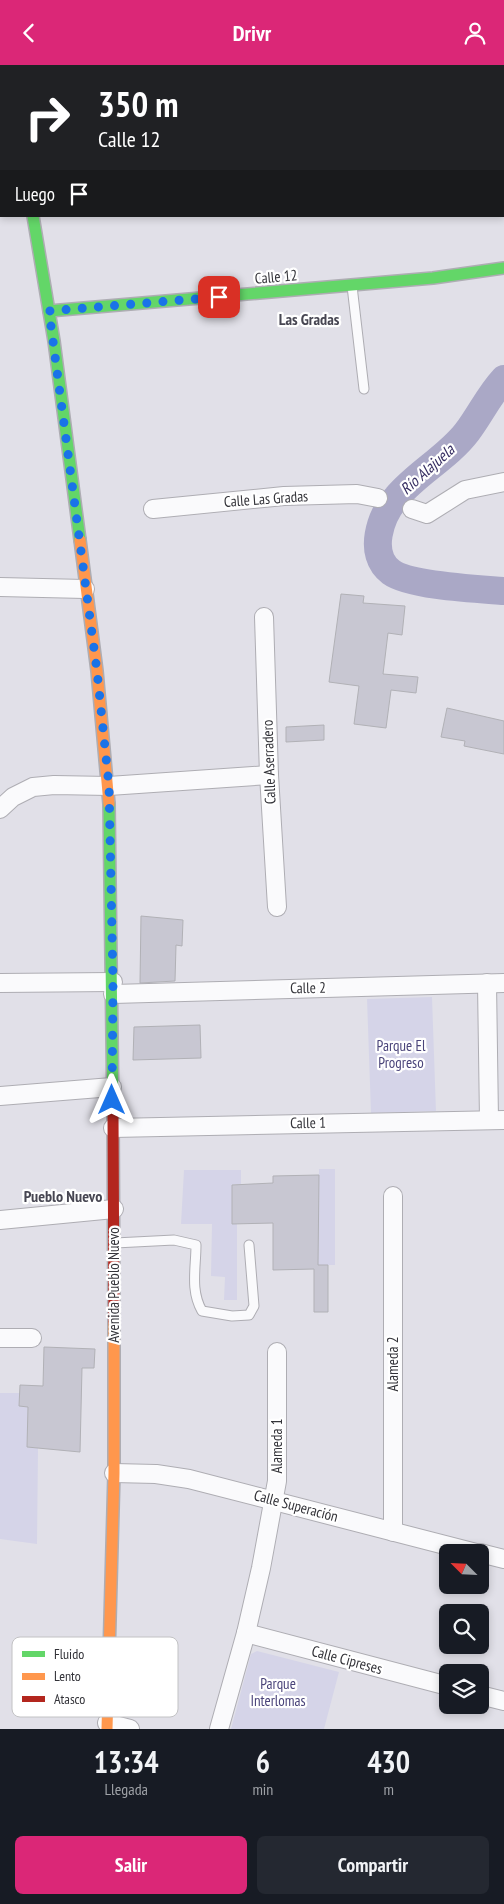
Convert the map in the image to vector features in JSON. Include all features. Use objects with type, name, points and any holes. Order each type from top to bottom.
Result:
[{"type":"street","name":"Avenida Pueblo Nuevo","points":[[33,217],[49,311],[97,671],[109,786],[113,988],[114,1209],[114,1473],[109,1637]]},
{"type":"street","name":"Calle 12","points":[[49,311],[433,279],[501,269]]},
{"type":"street","points":[[419,512],[465,490],[504,482]]},
{"type":"street","name":"Calle Las Gradas","points":[[153,509],[284,496],[357,494],[378,498]]},
{"type":"street","points":[[0,587],[85,589]]},
{"type":"street","name":"Calle Aserradero","points":[[264,617],[269,775],[276,907]]},
{"type":"street","points":[[0,809],[13,797],[33,787],[54,785],[109,786],[269,775]]},
{"type":"street","points":[[0,983],[113,988]]},
{"type":"street","points":[[496,983],[497,1120]]},
{"type":"street","name":"Calle 2","points":[[113,988],[496,983]]},
{"type":"street","points":[[0,1096],[112,1087]]},
{"type":"street","name":"Calle 1","points":[[113,1127],[497,1120]]},
{"type":"street","name":"Alameda 2","points":[[393,1197],[393,1532]]},
{"type":"street","points":[[0,1220],[114,1209]]},
{"type":"street","points":[[0,1338],[32,1338]]},
{"type":"street","name":"Alameda 1","points":[[218,1729],[246,1633],[274,1501],[277,1481],[277,1352]]},
{"type":"street","name":"Calle Superación","points":[[114,1473],[173,1476],[442,1544]]},
{"type":"street","name":"Calle Superación","points":[[489,1556],[504,1559]]},
{"type":"street","name":"Calle Cipreses","points":[[246,1633],[439,1684]]},
{"type":"street","points":[[489,1697],[504,1701]]},
{"type":"street","points":[[107,1726],[130,1729]]},
{"type":"lane","points":[[352,285],[364,389]]},
{"type":"lane","points":[[114,1243],[174,1240],[196,1245],[194,1286],[197,1303],[202,1311],[232,1316],[248,1315],[254,1306],[249,1245]]},
{"type":"green space","name":"Parque El Progreso","points":[[432,997],[436,1111],[371,1113],[367,999]]},
{"type":"green space","points":[[319,1169],[335,1169],[335,1265],[318,1265]]},
{"type":"green space","points":[[184,1170],[241,1170],[241,1184],[232,1185],[232,1223],[237,1224],[237,1300],[224,1300],[225,1277],[211,1276],[212,1224],[181,1224]]},
{"type":"green space","points":[[0,1393],[20,1393],[19,1406],[28,1407],[27,1447],[38,1448],[37,1544],[0,1539]]},
{"type":"green space","name":"Parque Interlomas","points":[[257,1651],[339,1672],[324,1729],[231,1729],[251,1654]]},
{"type":"building","points":[[341,594],[364,596],[363,603],[405,606],[402,635],[388,633],[383,674],[418,677],[416,693],[391,690],[386,728],[354,724],[359,686],[329,682]]},
{"type":"building","points":[[447,708],[504,721],[504,754],[464,746],[465,741],[441,737]]},
{"type":"building","points":[[324,725],[324,740],[286,742],[286,727]]},
{"type":"building","points":[[141,916],[183,920],[182,946],[176,945],[175,981],[140,983]]},
{"type":"building","points":[[200,1025],[201,1058],[133,1060],[134,1027]]},
{"type":"building","points":[[319,1175],[318,1265],[328,1265],[328,1312],[314,1312],[314,1269],[273,1270],[273,1223],[232,1224],[232,1185],[273,1183],[273,1176]]},
{"type":"building","points":[[44,1347],[95,1349],[94,1368],[82,1368],[80,1452],[27,1447],[28,1407],[19,1406],[20,1385],[43,1386]]},
{"type":"waterway","name":"Río Alajuela","points":[[504,379],[459,441],[397,497],[381,524],[378,545],[379,555],[384,564],[391,572],[400,577],[429,584],[504,591]]},
{"type":"traffic: fast","points":[[33,217],[54,341],[80,540]]},
{"type":"traffic: fast","points":[[49,311],[433,278],[504,268]]},
{"type":"traffic: fast","points":[[109,804],[113,1115]]},
{"type":"traffic: slow","points":[[80,540],[97,671],[109,804]]},
{"type":"traffic: slow","points":[[110,1637],[114,1473],[114,1322]]},
{"type":"traffic: slow","points":[[107,1717],[107,1729]]},
{"type":"traffic: jam","points":[[113,1115],[114,1322]]},
{"type":"district","name":"Las Gradas","points":[[309,319]]},
{"type":"district","name":"Pueblo Nuevo","points":[[63,1196]]},
{"type":"route","points":[[112,1100],[113,982],[109,786],[97,671],[49,311],[219,297]]}]
